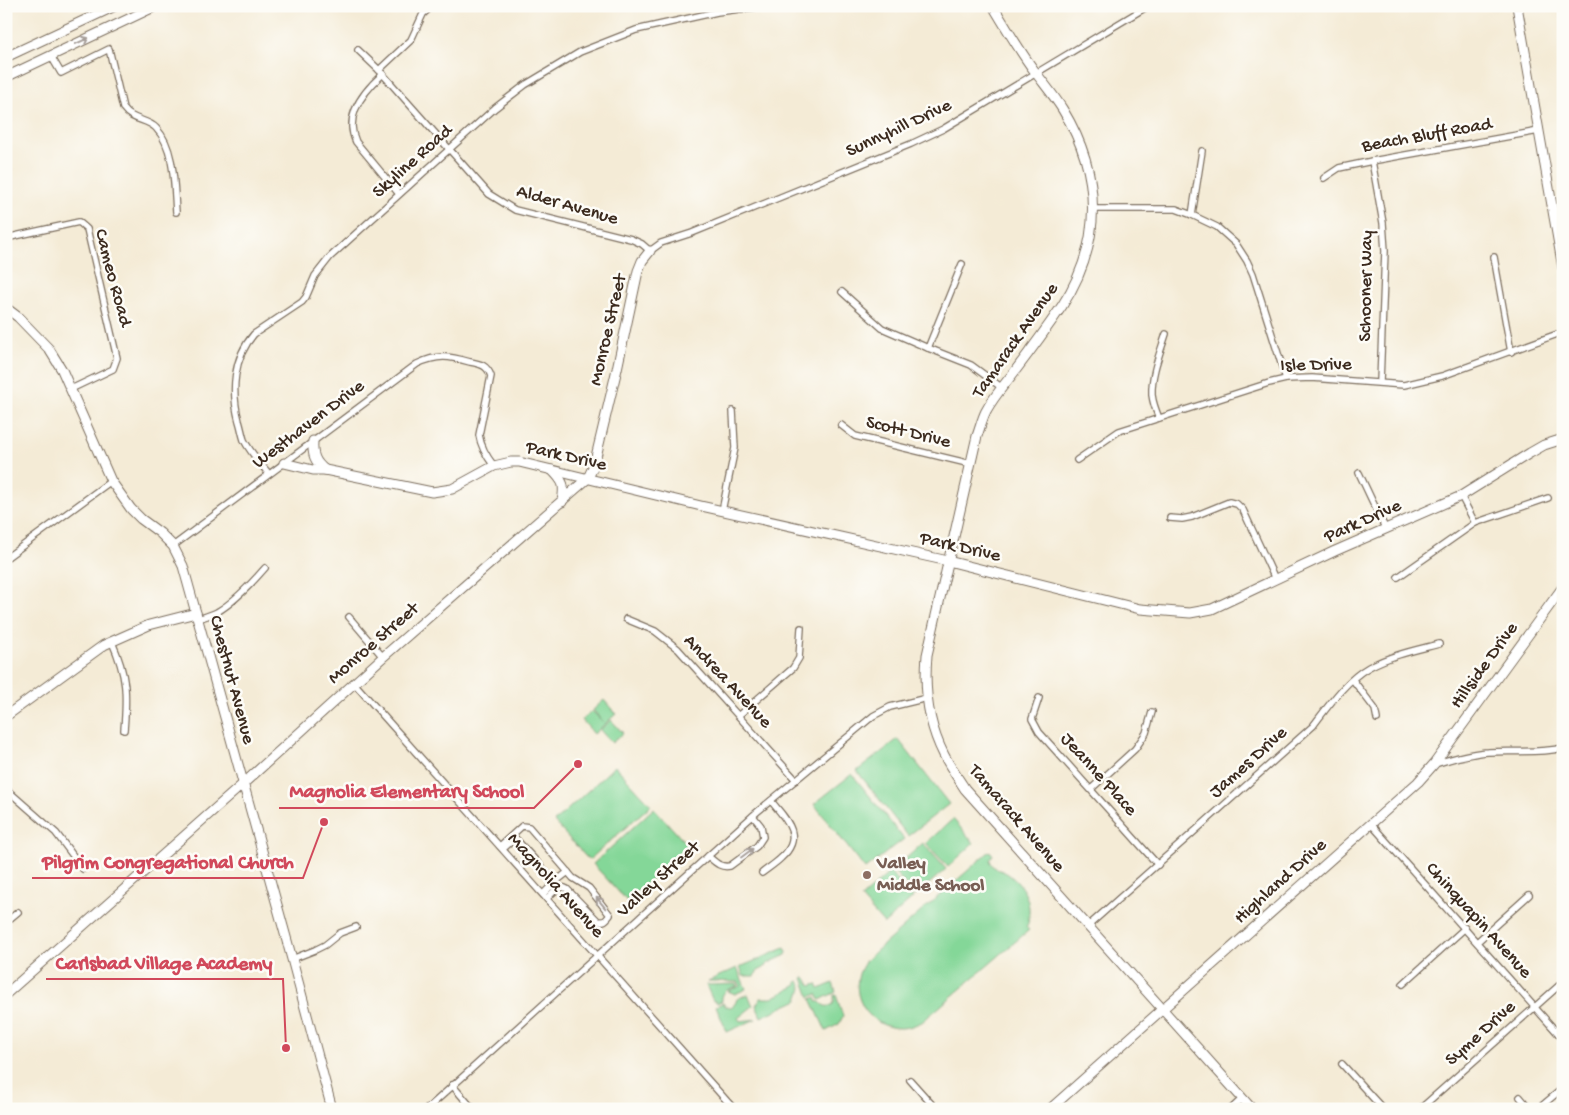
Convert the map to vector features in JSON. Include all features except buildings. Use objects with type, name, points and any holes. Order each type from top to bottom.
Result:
[{"type":"main road","points":[[6,57],[115,6]]},
{"type":"main road","points":[[6,77],[156,6]]},
{"type":"main road","name":"Tamarack Avenue","points":[[993,6],[1036,74],[1063,109],[1078,139],[1085,157],[1092,190],[1093,209],[1088,249],[1076,283],[1061,307],[1001,388],[986,412],[977,436],[927,655],[927,698],[931,720],[945,757],[965,789],[1252,1109]]},
{"type":"main road","points":[[1517,6],[1563,268]]},
{"type":"main road","name":"Monroe Street","points":[[6,994],[244,784],[383,657],[588,478],[599,446],[638,271],[650,251]]},
{"type":"main road","name":"Chestnut Avenue","points":[[6,308],[18,317],[49,349],[71,389],[111,481],[131,509],[173,546],[183,566],[332,1109]]},
{"type":"main road","name":"Park Drive","points":[[284,463],[432,492],[452,489],[494,466],[519,462],[722,511],[948,561],[1140,609],[1190,613],[1212,610],[1275,579],[1461,496],[1544,445],[1563,439]]},
{"type":"main road","points":[[313,442],[312,452],[314,458],[325,470]]},
{"type":"main road","points":[[551,470],[561,479],[564,489],[562,502]]},
{"type":"main road","name":"Hillside Drive","points":[[1434,764],[1563,587]]},
{"type":"main road","points":[[6,716],[104,645],[149,625],[197,616]]},
{"type":"main road","name":"Highland Drive","points":[[1050,1109],[1418,782],[1434,764]]},
{"type":"street","points":[[399,194],[356,142],[351,133],[352,120],[360,100],[372,82],[411,40],[423,14],[432,6]]},
{"type":"street","name":"Skyline Road","points":[[269,474],[243,438],[234,404],[235,376],[239,360],[254,334],[302,302],[315,276],[330,257],[495,108],[525,85],[580,52],[636,30],[717,12],[764,6]]},
{"type":"street","name":"Sunnyhill Drive","points":[[650,251],[660,243],[692,233],[911,144],[943,129],[1148,6]]},
{"type":"street","points":[[51,56],[61,73],[109,49],[123,108],[128,116],[155,127],[163,139],[173,164],[176,212]]},
{"type":"street","name":"Alder Avenue","points":[[358,50],[381,72],[489,194],[515,210],[631,239],[642,244],[650,251]]},
{"type":"street","name":"Beach Bluff Road","points":[[1324,178],[1339,168],[1539,131]]},
{"type":"street","points":[[1192,214],[1202,151]]},
{"type":"street","name":"Schooner Way","points":[[1372,161],[1383,223],[1385,251],[1380,382]]},
{"type":"street","points":[[1093,209],[1176,209],[1192,214],[1217,227],[1236,244],[1253,274],[1286,379]]},
{"type":"street","name":"Cameo Road","points":[[6,238],[79,222],[87,229],[117,358],[113,369],[71,389]]},
{"type":"street","points":[[1494,257],[1511,352]]},
{"type":"street","points":[[928,348],[962,264]]},
{"type":"street","points":[[842,292],[882,328],[971,365],[1001,388]]},
{"type":"street","name":"Isle Drive","points":[[1077,460],[1119,431],[1269,382],[1312,378],[1404,384],[1442,376],[1563,332]]},
{"type":"street","points":[[1158,418],[1152,397],[1152,384],[1154,371],[1166,334]]},
{"type":"street","name":"Westhaven Drive","points":[[173,546],[417,364],[427,359],[444,356],[454,357],[481,363],[489,370],[491,376],[479,436],[485,455],[494,466]]},
{"type":"street","points":[[722,511],[735,448],[733,411]]},
{"type":"street","name":"Scott Drive","points":[[841,425],[855,436],[971,464]]},
{"type":"street","points":[[1359,473],[1386,530]]},
{"type":"street","points":[[6,558],[111,481]]},
{"type":"street","points":[[1461,496],[1475,523]]},
{"type":"street","points":[[1398,577],[1475,523],[1548,498]]},
{"type":"street","points":[[1170,518],[1182,519],[1192,517],[1229,502],[1237,504],[1243,510],[1275,579]]},
{"type":"street","points":[[197,616],[214,614],[254,580],[265,568]]},
{"type":"street","points":[[348,617],[383,657]]},
{"type":"street","name":"Andrea Avenue","points":[[626,620],[655,631],[678,649],[796,780]]},
{"type":"street","points":[[739,715],[792,668],[800,658],[800,628]]},
{"type":"street","points":[[112,642],[121,662],[126,684],[127,700],[124,730]]},
{"type":"street","name":"James Drive","points":[[1088,926],[1313,726],[1340,691],[1353,680],[1368,668],[1389,658],[1439,644]]},
{"type":"street","points":[[1353,680],[1375,709],[1377,720]]},
{"type":"street","name":"Magnolia Avenue","points":[[354,683],[734,1109]]},
{"type":"street","name":"Valley Street","points":[[427,1109],[753,816],[873,716],[890,707],[927,698]]},
{"type":"street","name":"Jeanne Place","points":[[1039,698],[1032,719],[1039,732],[1158,864]]},
{"type":"street","points":[[1091,789],[1134,750],[1146,733],[1152,712]]},
{"type":"street","points":[[1434,764],[1471,754],[1548,751],[1563,748]]},
{"type":"street","points":[[6,789],[56,834],[83,868]]},
{"type":"street","points":[[762,873],[790,850],[793,833],[789,823],[771,801]]},
{"type":"street","points":[[708,856],[718,865],[730,866],[757,846],[764,837],[761,826],[753,816]]},
{"type":"street","name":"Chinquapin Avenue","points":[[1371,824],[1563,1039]]},
{"type":"street","points":[[501,848],[522,826],[529,827],[573,878],[588,888],[610,915],[606,920],[598,921],[564,887],[558,888],[545,896]]},
{"type":"street","points":[[501,848],[514,838],[555,882]]},
{"type":"street","points":[[545,896],[555,882],[568,872]]},
{"type":"street","points":[[1477,942],[1529,895]]},
{"type":"street","points":[[6,922],[18,912]]},
{"type":"street","points":[[292,958],[315,950],[340,933],[356,927]]},
{"type":"street","points":[[1402,984],[1465,928]]},
{"type":"street","name":"Syme Drive","points":[[1420,1109],[1563,982]]},
{"type":"street","points":[[1342,1064],[1383,1109]]},
{"type":"street","points":[[910,1080],[936,1109]]},
{"type":"street","points":[[452,1085],[473,1109]]},
{"type":"street","points":[[1538,1109],[1563,1088]]},
{"type":"street","points":[[1520,1097],[1530,1109]]},
{"type":"street","points":[[1231,1109],[1243,1098]]},
{"type":"green space","points":[[604,700],[616,714],[605,724],[593,710]]},
{"type":"green space","points":[[592,711],[605,724],[594,734],[582,720]]},
{"type":"green space","points":[[611,720],[623,733],[612,743],[600,730]]},
{"type":"green space","points":[[898,739],[949,804],[908,836],[857,771]]},
{"type":"green space","points":[[615,766],[651,805],[589,860],[554,822]]},
{"type":"green space","points":[[852,774],[904,839],[865,869],[814,804]]},
{"type":"green space","points":[[654,808],[688,846],[627,901],[593,864]]},
{"type":"green space","points":[[953,819],[974,843],[948,867],[926,843]]},
{"type":"green space","points":[[923,843],[946,869],[915,896],[893,870]]},
{"type":"green space","points":[[990,851],[993,855],[990,860],[993,866],[1012,877],[1025,893],[1029,908],[1029,920],[1026,927],[1029,930],[922,1022],[900,1028],[882,1024],[874,1019],[862,1005],[857,988],[859,973],[866,960]]},
{"type":"green space","points":[[890,872],[913,898],[884,924],[861,898]]},
{"type":"green space","points":[[785,948],[786,955],[769,963],[754,976],[743,976],[740,967]]},
{"type":"green space","points":[[737,968],[746,989],[735,994],[728,991],[740,986],[739,982],[708,981]]},
{"type":"green space","points":[[805,977],[811,986],[817,984],[819,989],[833,983],[836,992],[820,1000],[817,994],[810,997],[803,978]]},
{"type":"green space","points":[[799,981],[802,988],[798,1000],[761,1017],[756,1005],[761,998],[772,998],[797,985],[796,982]]},
{"type":"green space","points":[[737,984],[737,986],[728,989],[723,995],[722,1001],[717,1003],[713,1001],[706,985]]},
{"type":"green space","points":[[748,994],[753,1006],[738,1018],[740,1021],[756,1019],[727,1032],[716,1006],[723,1003],[725,1006],[731,1007],[737,999]]},
{"type":"green space","points":[[834,995],[836,995],[843,1016],[839,1024],[826,1031],[811,999],[816,997],[818,1002],[828,1006],[834,1003]]},
{"type":"place","name":"Magnolia Elementary School","points":[[578,764]]},
{"type":"place","name":"Pilgrim Congregational Church","points":[[324,822]]},
{"type":"place","name":"Valley Middle School","points":[[867,875]]},
{"type":"place","name":"Carlsbad Village Academy","points":[[286,1048]]}]
